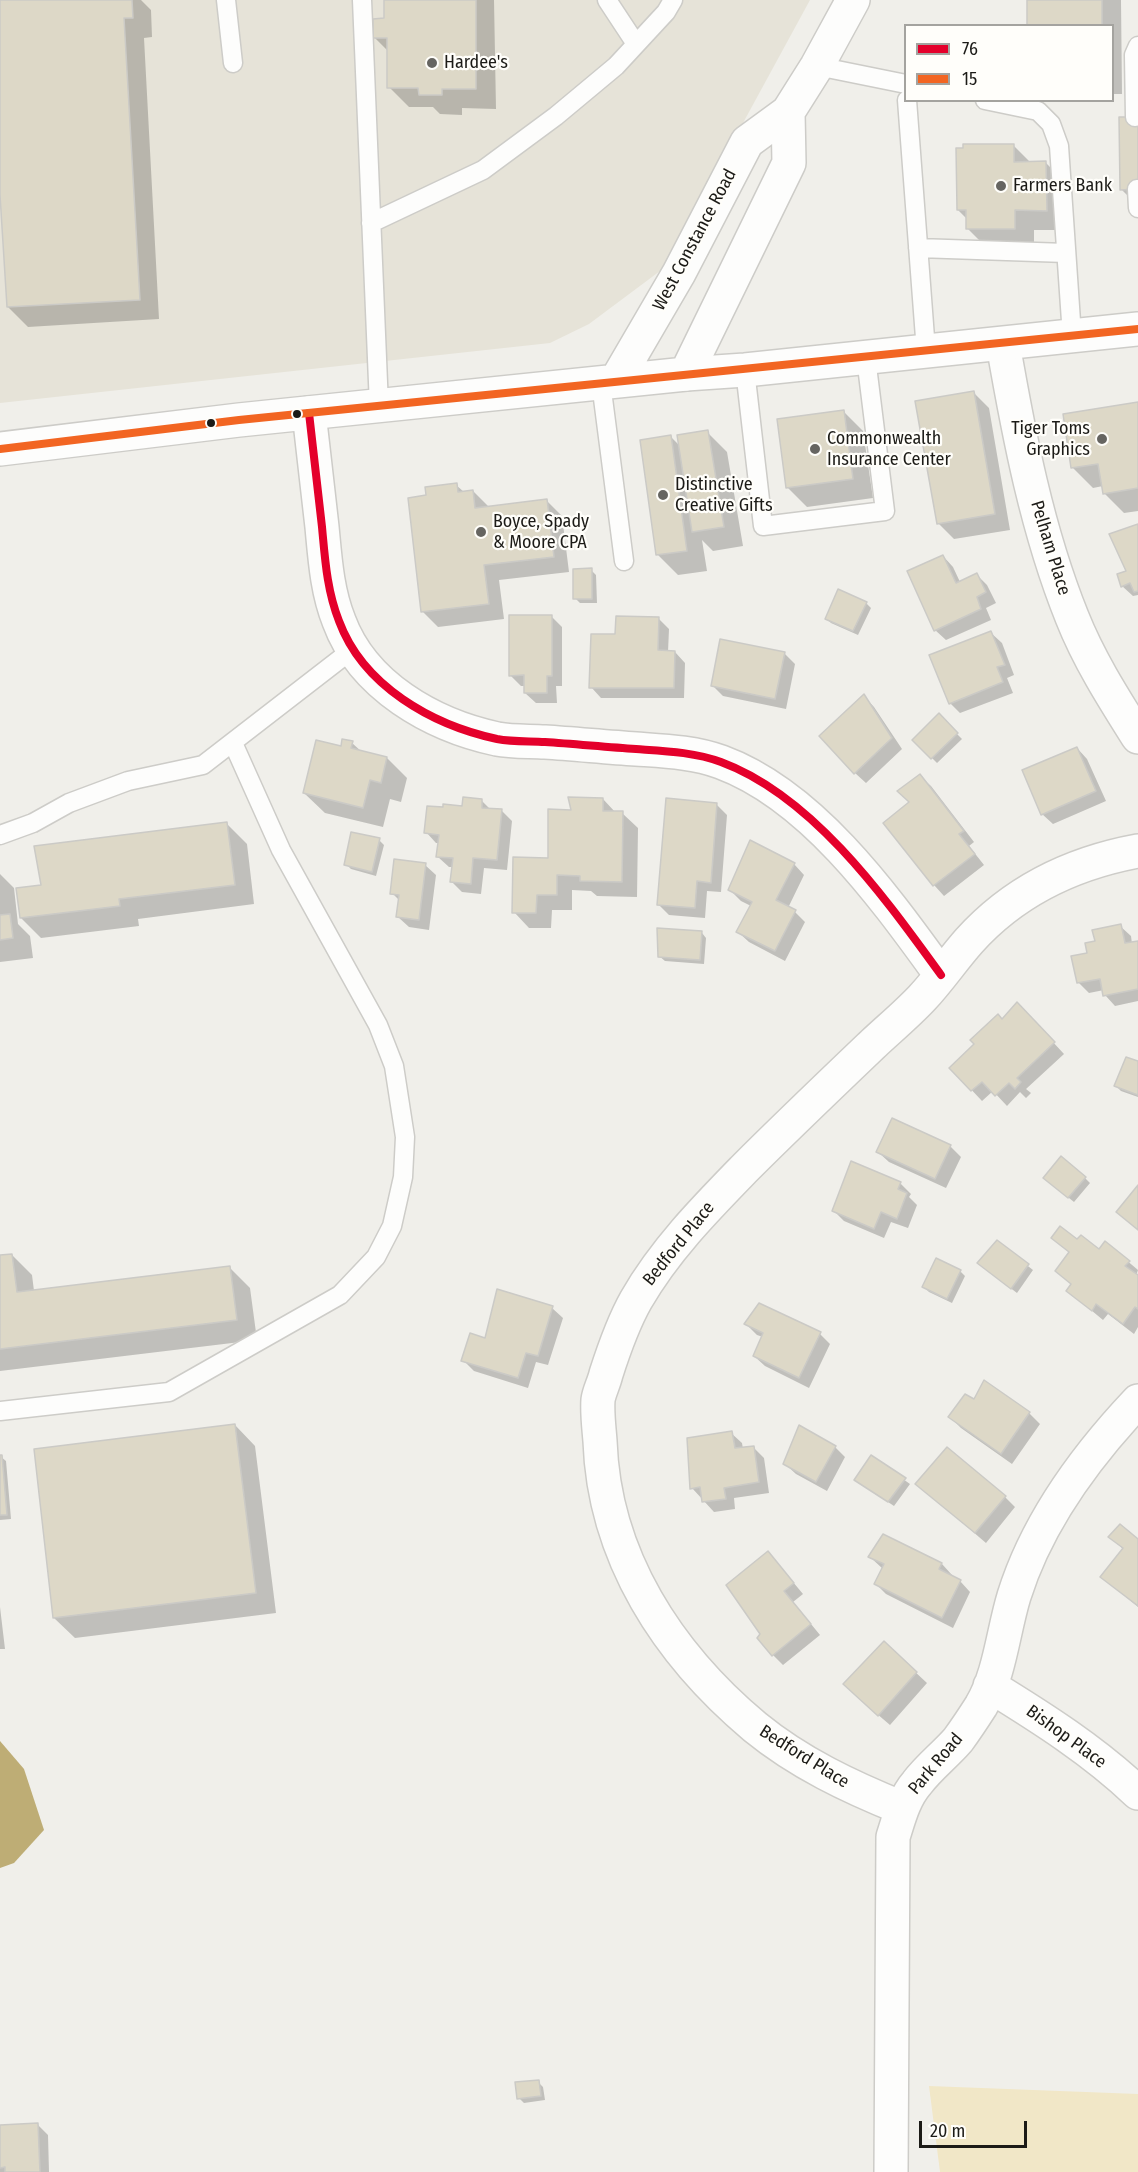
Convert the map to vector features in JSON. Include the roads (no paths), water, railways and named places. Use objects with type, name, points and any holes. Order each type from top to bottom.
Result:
[{"type":"street","name":"West Constance Road","points":[[608,382],[678,273],[747,142],[788,112],[817,66],[853,0]]},
{"type":"street","points":[[686,374],[789,163],[788,112]]},
{"type":"street","points":[[0,449],[309,413],[1138,329]]},
{"type":"street","name":"Pelham Place","points":[[1003,344],[1016,418],[1047,549],[1073,619],[1106,686],[1138,737]]},
{"type":"street","points":[[309,413],[328,584],[339,621],[353,650],[378,680],[414,707],[455,727],[499,739],[677,752],[719,761],[752,776],[788,799],[837,845],[892,907],[941,975]]},
{"type":"street","name":"Bedford Place","points":[[902,1808],[844,1784],[798,1757],[756,1727],[699,1674],[656,1618],[625,1560],[608,1508],[601,1465],[598,1400],[615,1345],[634,1303],[659,1264],[709,1205],[797,1116],[921,999],[970,939],[1012,902],[1058,874],[1106,857],[1138,851]]},
{"type":"street","name":"Park Road","points":[[891,2172],[893,1837],[902,1808],[916,1783],[957,1740],[982,1705],[990,1686],[1014,1595],[1038,1538],[1081,1468],[1102,1440],[1138,1401]]},
{"type":"street","points":[[1102,1440],[1138,1425]]},
{"type":"street","name":"Bishop Place","points":[[990,1686],[1060,1729],[1138,1793]]},
{"type":"lane","points":[[226,0],[233,63]]},
{"type":"lane","points":[[362,0],[379,406]]},
{"type":"lane","points":[[607,0],[636,44]]},
{"type":"lane","points":[[371,223],[483,170],[556,116],[616,66],[666,12],[673,0]]},
{"type":"lane","points":[[1135,117],[1134,55],[1138,46]]},
{"type":"lane","points":[[817,66],[904,84]]},
{"type":"lane","points":[[907,102],[926,351]]},
{"type":"lane","points":[[995,102],[1038,111],[1050,124],[1059,146],[1072,336]]},
{"type":"lane","points":[[918,248],[1066,252]]},
{"type":"lane","points":[[745,370],[763,526],[885,511],[866,358]]},
{"type":"lane","points":[[608,382],[624,561]]},
{"type":"lane","points":[[0,835],[33,822],[69,803],[129,781],[203,765],[353,650]]},
{"type":"lane","points":[[0,1411],[169,1392],[340,1295],[376,1257],[392,1226],[403,1177],[405,1137],[394,1066],[378,1025],[281,850],[233,743]]},
{"type":"place","name":"Hardee's","points":[[432,63]]},
{"type":"place","name":"Farmers Bank","points":[[1001,186]]},
{"type":"place","name":"Tiger Toms Graphics","points":[[1102,439]]},
{"type":"place","name":"Commonwealth Insurance Center","points":[[815,449]]},
{"type":"place","name":"Distinctive Creative Gifts","points":[[663,495]]},
{"type":"place","name":"Boyce, Spady & Moore CPA","points":[[481,532]]}]
